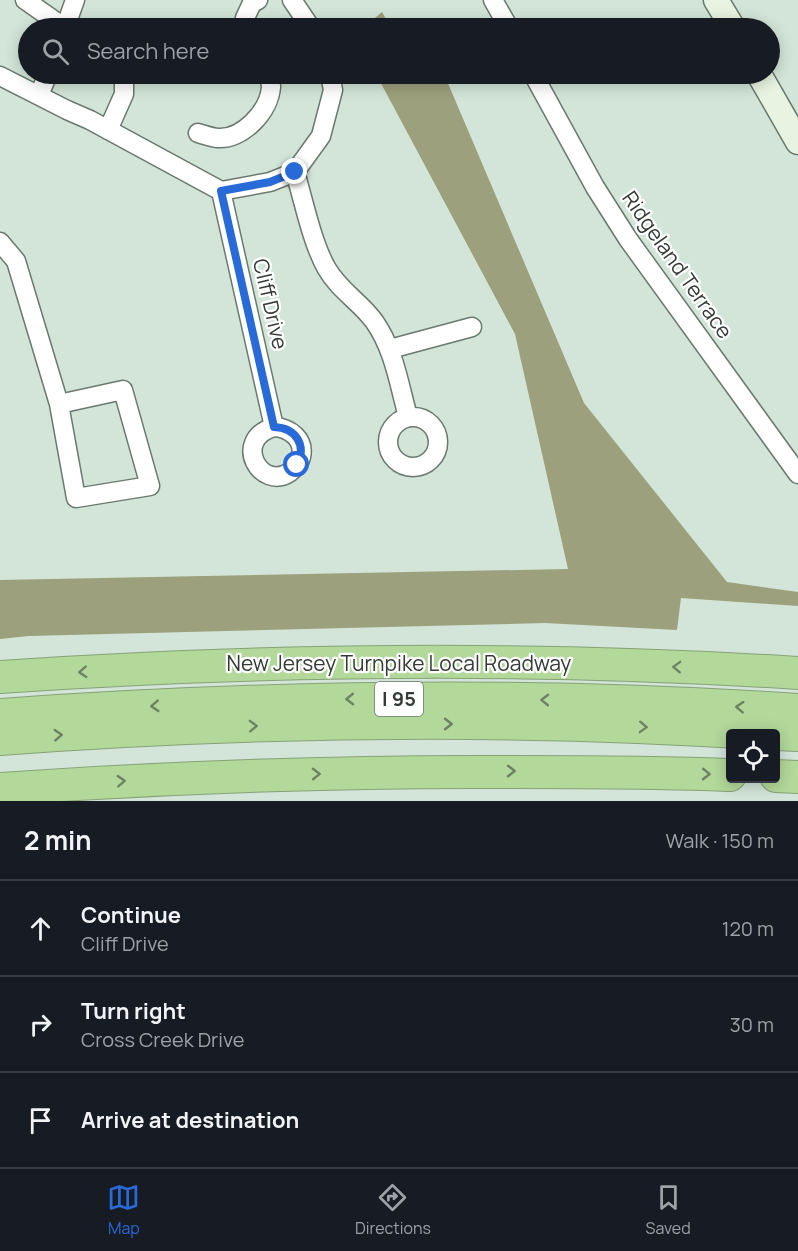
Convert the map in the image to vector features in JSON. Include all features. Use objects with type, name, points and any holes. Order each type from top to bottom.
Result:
[{"type":"highway","name":"New Jersey Turnpike Local Roadway","points":[[0,677],[181,667],[379,662],[592,664],[798,673]]},
{"type":"highway","name":"I 95","points":[[0,715],[235,702],[432,698],[649,703],[798,710]]},
{"type":"highway","name":"I 95","points":[[0,740],[195,728],[350,724],[584,726],[726,732]]},
{"type":"highway","points":[[780,734],[798,735]]},
{"type":"highway","points":[[0,789],[120,781],[347,773],[571,771],[726,775]]},
{"type":"highway","points":[[780,776],[798,777]]},
{"type":"street","points":[[25,0],[51,18]]},
{"type":"street","points":[[69,18],[75,0]]},
{"type":"street","points":[[246,18],[252,3],[258,0]]},
{"type":"street","points":[[292,0],[304,18]]},
{"type":"street","points":[[493,0],[503,18]]},
{"type":"street","points":[[716,0],[727,18]]},
{"type":"street","points":[[0,76],[108,130],[221,191],[270,182],[295,172],[321,136],[333,90],[332,84]]},
{"type":"street","points":[[39,95],[44,84]]},
{"type":"street","points":[[108,130],[124,94],[124,84]]},
{"type":"street","points":[[198,133],[218,138],[233,135],[250,125],[266,106],[270,84]]},
{"type":"street","name":"Ridgeland Terrace","points":[[538,84],[595,187],[628,240],[798,474]]},
{"type":"street","points":[[765,84],[798,142]]},
{"type":"street","points":[[295,172],[320,253],[328,270],[342,288],[374,320],[390,349],[408,417]]},
{"type":"street","name":"Cliff Drive","points":[[221,191],[274,427]]},
{"type":"street","points":[[0,242],[16,261],[58,404],[76,498],[150,486],[123,390],[58,404]]},
{"type":"street","points":[[390,349],[472,327]]},
{"type":"green space","points":[[382,12],[385,18],[375,18]]},
{"type":"green space","points":[[381,84],[448,84],[584,403],[727,582],[798,592],[798,606],[681,598],[677,630],[545,623],[29,636],[0,639],[0,580],[568,569],[515,334]]},
{"type":"route","points":[[295,172],[270,182],[221,191],[274,427],[282,427],[296,435],[302,450],[297,465]]}]
